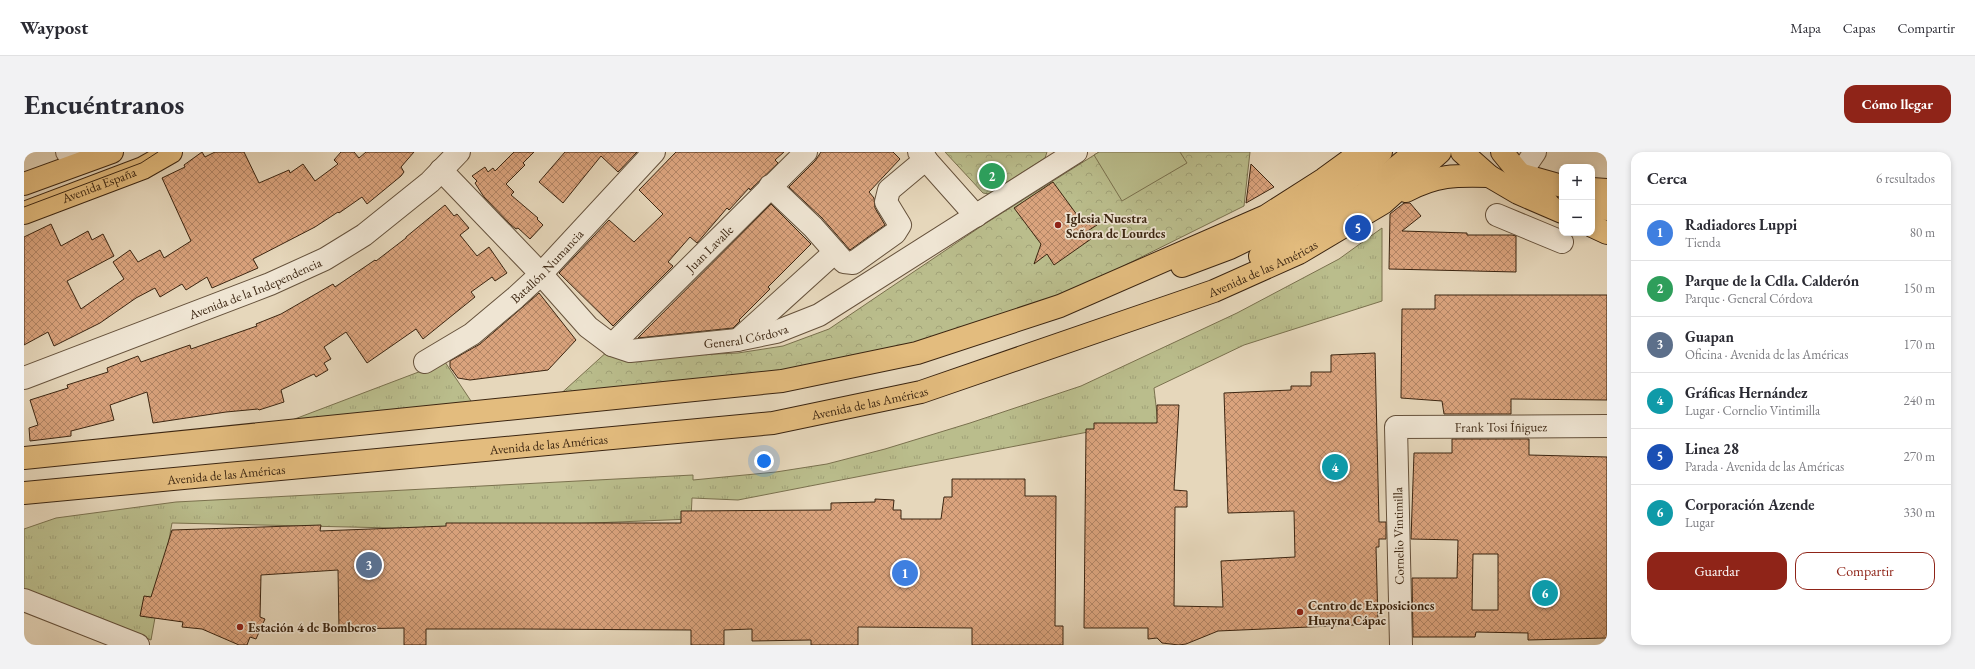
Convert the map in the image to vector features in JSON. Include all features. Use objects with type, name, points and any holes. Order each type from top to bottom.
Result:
[{"type":"main road","name":"Avenida España","points":[[25,180],[72,158],[112,152]]},
{"type":"main road","name":"Avenida España","points":[[24,213],[143,168],[171,152]]},
{"type":"main road","points":[[1060,306],[1266,216],[1304,192],[1361,152]]},
{"type":"main road","points":[[24,458],[782,381],[917,353],[1060,306],[1142,282],[1230,248],[1306,211],[1362,169],[1381,152]]},
{"type":"main road","name":"Avenida de las Américas","points":[[1063,342],[1247,262],[1318,226],[1364,194],[1415,152]]},
{"type":"main road","name":"Avenida de las Américas","points":[[24,493],[773,423],[921,392],[1214,290],[1278,263],[1299,253],[1383,203],[1440,152]]},
{"type":"main road","points":[[1462,152],[1489,176],[1518,193],[1559,209]]},
{"type":"main road","points":[[1502,152],[1520,174],[1559,209]]},
{"type":"main road","points":[[1520,174],[1559,185]]},
{"type":"main road","points":[[1383,203],[1421,183],[1455,175],[1489,176]]},
{"type":"main road","points":[[1595,189],[1607,190]]},
{"type":"main road","points":[[1595,208],[1607,209]]},
{"type":"main road","points":[[1595,227],[1607,233]]},
{"type":"main road","points":[[24,508],[47,490]]},
{"type":"street","name":"Avenida de la Independencia","points":[[24,378],[270,284],[325,259],[364,235],[430,182],[459,152]]},
{"type":"street","name":"Batallón Numancia","points":[[425,362],[472,334],[515,298],[540,274],[654,152]]},
{"type":"street","name":"Juan Lavalle","points":[[612,345],[770,186],[806,152]]},
{"type":"street","name":"General Córdova","points":[[441,170],[588,327],[612,345],[630,351],[737,340],[776,332],[819,315],[1076,152]]},
{"type":"street","points":[[1520,174],[1535,152]]},
{"type":"street","points":[[770,186],[813,227],[844,262],[853,263],[895,233],[900,226],[886,202],[889,190],[922,156],[976,216]]},
{"type":"street","points":[[1497,215],[1562,242]]},
{"type":"street","points":[[737,340],[835,252]]},
{"type":"street","name":"Frank Tosi Íñiguez","points":[[1396,427],[1607,426]]},
{"type":"street","name":"Cornelio Vintimilla","points":[[1396,427],[1401,645]]},
{"type":"street","points":[[24,596],[46,608]]},
{"type":"street","points":[[24,600],[138,645]]},
{"type":"green space","points":[[945,152],[1047,152],[1045,158],[989,194],[983,193]]},
{"type":"green space","points":[[1099,152],[1250,152],[1244,206],[1055,300],[915,346],[781,377],[556,398],[609,350],[629,358],[738,353],[783,346],[829,329],[983,225]]},
{"type":"green space","points":[[1099,152],[1180,152],[1187,163],[1122,201],[1094,155]]},
{"type":"green space","points":[[1382,228],[1382,301],[1244,345],[1154,388],[1158,423],[1088,432],[738,500],[692,498],[691,519],[520,526],[394,528],[172,523],[151,640],[24,589],[24,529],[56,518],[176,502],[693,475],[693,480],[776,472],[827,464],[885,449],[970,423],[1081,386],[1237,313],[1339,259]]},
{"type":"green space","points":[[445,362],[475,407],[263,431]]},
{"type":"building","points":[[202,152],[205,157],[215,152],[244,152],[259,183],[289,170],[290,173],[303,164],[315,181],[338,164],[334,160],[341,152],[354,152],[359,158],[366,152],[414,152],[401,167],[404,172],[401,176],[367,204],[362,197],[315,227],[253,259],[258,268],[212,288],[207,277],[186,290],[182,284],[160,297],[155,288],[136,298],[100,323],[54,346],[48,332],[24,345],[24,237],[51,224],[61,246],[88,231],[92,240],[103,234],[114,256],[67,281],[81,309],[124,279],[113,262],[130,250],[138,262],[160,250],[164,258],[191,241],[162,178],[185,167],[184,165]]},
{"type":"building","points":[[514,152],[534,152],[523,163],[525,165],[506,184],[514,192],[511,195],[538,218],[537,219],[543,225],[530,239],[518,228],[516,229],[511,225],[484,197],[475,183],[477,181],[472,176],[485,167],[488,172],[493,168],[495,171]]},
{"type":"building","points":[[565,152],[637,152],[618,172],[601,156],[563,203],[539,182]]},
{"type":"building","points":[[676,152],[784,152],[775,160],[778,163],[750,190],[749,188],[729,210],[727,208],[697,243],[690,237],[668,262],[673,266],[613,326],[559,273],[609,220],[634,242],[663,214],[639,190]]},
{"type":"building","points":[[821,152],[893,152],[900,159],[869,192],[874,198],[875,208],[885,225],[850,250],[822,218],[789,187],[815,161]]},
{"type":"building","points":[[1251,164],[1274,187],[1246,203]]},
{"type":"building","name":"Iglesia Nuestra Señora de Lourdes","points":[[1053,182],[1080,219],[1097,225],[1086,232],[1091,239],[1054,265],[1047,254],[1034,264],[1041,244],[1014,208]]},
{"type":"building","points":[[1404,203],[1410,203],[1421,216],[1402,231],[1516,236],[1516,272],[1389,269],[1390,214]]},
{"type":"building","points":[[771,204],[811,244],[768,287],[770,289],[739,320],[740,321],[733,328],[638,338]]},
{"type":"building","points":[[445,205],[454,216],[457,214],[469,228],[460,235],[477,256],[489,247],[507,273],[495,281],[492,277],[471,292],[475,297],[423,339],[416,329],[367,363],[346,332],[324,347],[331,359],[324,363],[328,370],[316,377],[314,374],[281,390],[284,402],[259,410],[226,412],[153,423],[147,392],[110,405],[114,420],[71,431],[71,436],[30,441],[29,428],[38,425],[30,400],[68,388],[67,385],[108,372],[107,368],[138,356],[141,362],[190,345],[191,349],[257,326],[256,324],[281,314],[333,284],[335,287],[375,260],[376,261]]},
{"type":"building","points":[[539,293],[576,340],[548,370],[470,380],[458,378],[450,367],[450,361],[480,344]]},
{"type":"building","points":[[1435,295],[1607,295],[1607,400],[1511,399],[1511,414],[1444,414],[1442,401],[1401,398],[1402,309],[1435,309]]},
{"type":"building","points":[[1375,353],[1379,522],[1386,522],[1386,539],[1379,539],[1379,547],[1376,547],[1378,624],[1218,631],[1186,644],[1179,645],[1162,643],[1157,638],[1148,639],[1148,628],[1084,628],[1086,429],[1094,429],[1094,423],[1157,423],[1157,405],[1179,405],[1174,490],[1187,491],[1187,507],[1175,507],[1174,606],[1223,607],[1221,561],[1295,557],[1294,511],[1228,513],[1224,393],[1291,390],[1291,386],[1311,386],[1311,372],[1331,372],[1331,355]]},
{"type":"building","points":[[1452,439],[1529,439],[1529,455],[1607,457],[1607,638],[1528,640],[1528,633],[1476,632],[1475,637],[1413,637],[1412,578],[1457,578],[1458,540],[1411,539],[1414,453],[1452,453]],"holes":[[[1473,554],[1498,554],[1498,610],[1472,610]]]},
{"type":"building","points":[[952,479],[1025,479],[1025,496],[1056,496],[1055,626],[1063,626],[1063,645],[972,645],[972,628],[858,627],[858,645],[811,645],[811,640],[752,641],[752,629],[724,630],[724,645],[691,645],[691,630],[426,629],[426,645],[404,645],[404,628],[339,629],[338,570],[261,575],[260,617],[265,619],[256,639],[250,637],[247,645],[239,645],[202,629],[182,627],[183,622],[140,616],[144,596],[151,597],[172,530],[321,525],[320,531],[446,526],[446,523],[681,523],[681,511],[831,510],[831,503],[875,502],[875,499],[894,500],[893,510],[901,510],[901,519],[941,519],[944,497],[952,497]]},
{"type":"tram line","points":[[24,207],[141,163],[158,152]]},
{"type":"place","name":"Parque de la Cdla. Calderón","points":[[992,176]]},
{"type":"place","name":"Iglesia Nuestra Señora de Lourdes","points":[[1058,225]]},
{"type":"place","name":"Linea 28","points":[[1358,228]]},
{"type":"place","name":"Gráficas Hernández","points":[[1335,467]]},
{"type":"place","name":"Guapan","points":[[369,565]]},
{"type":"place","name":"Radiadores Luppi","points":[[905,573]]},
{"type":"place","name":"Corporación Azende","points":[[1545,593]]},
{"type":"place","name":"Centro de Exposiciones Huayna Cápac","points":[[1300,612]]},
{"type":"place","name":"Estación 4 de Bomberos","points":[[240,627]]}]
